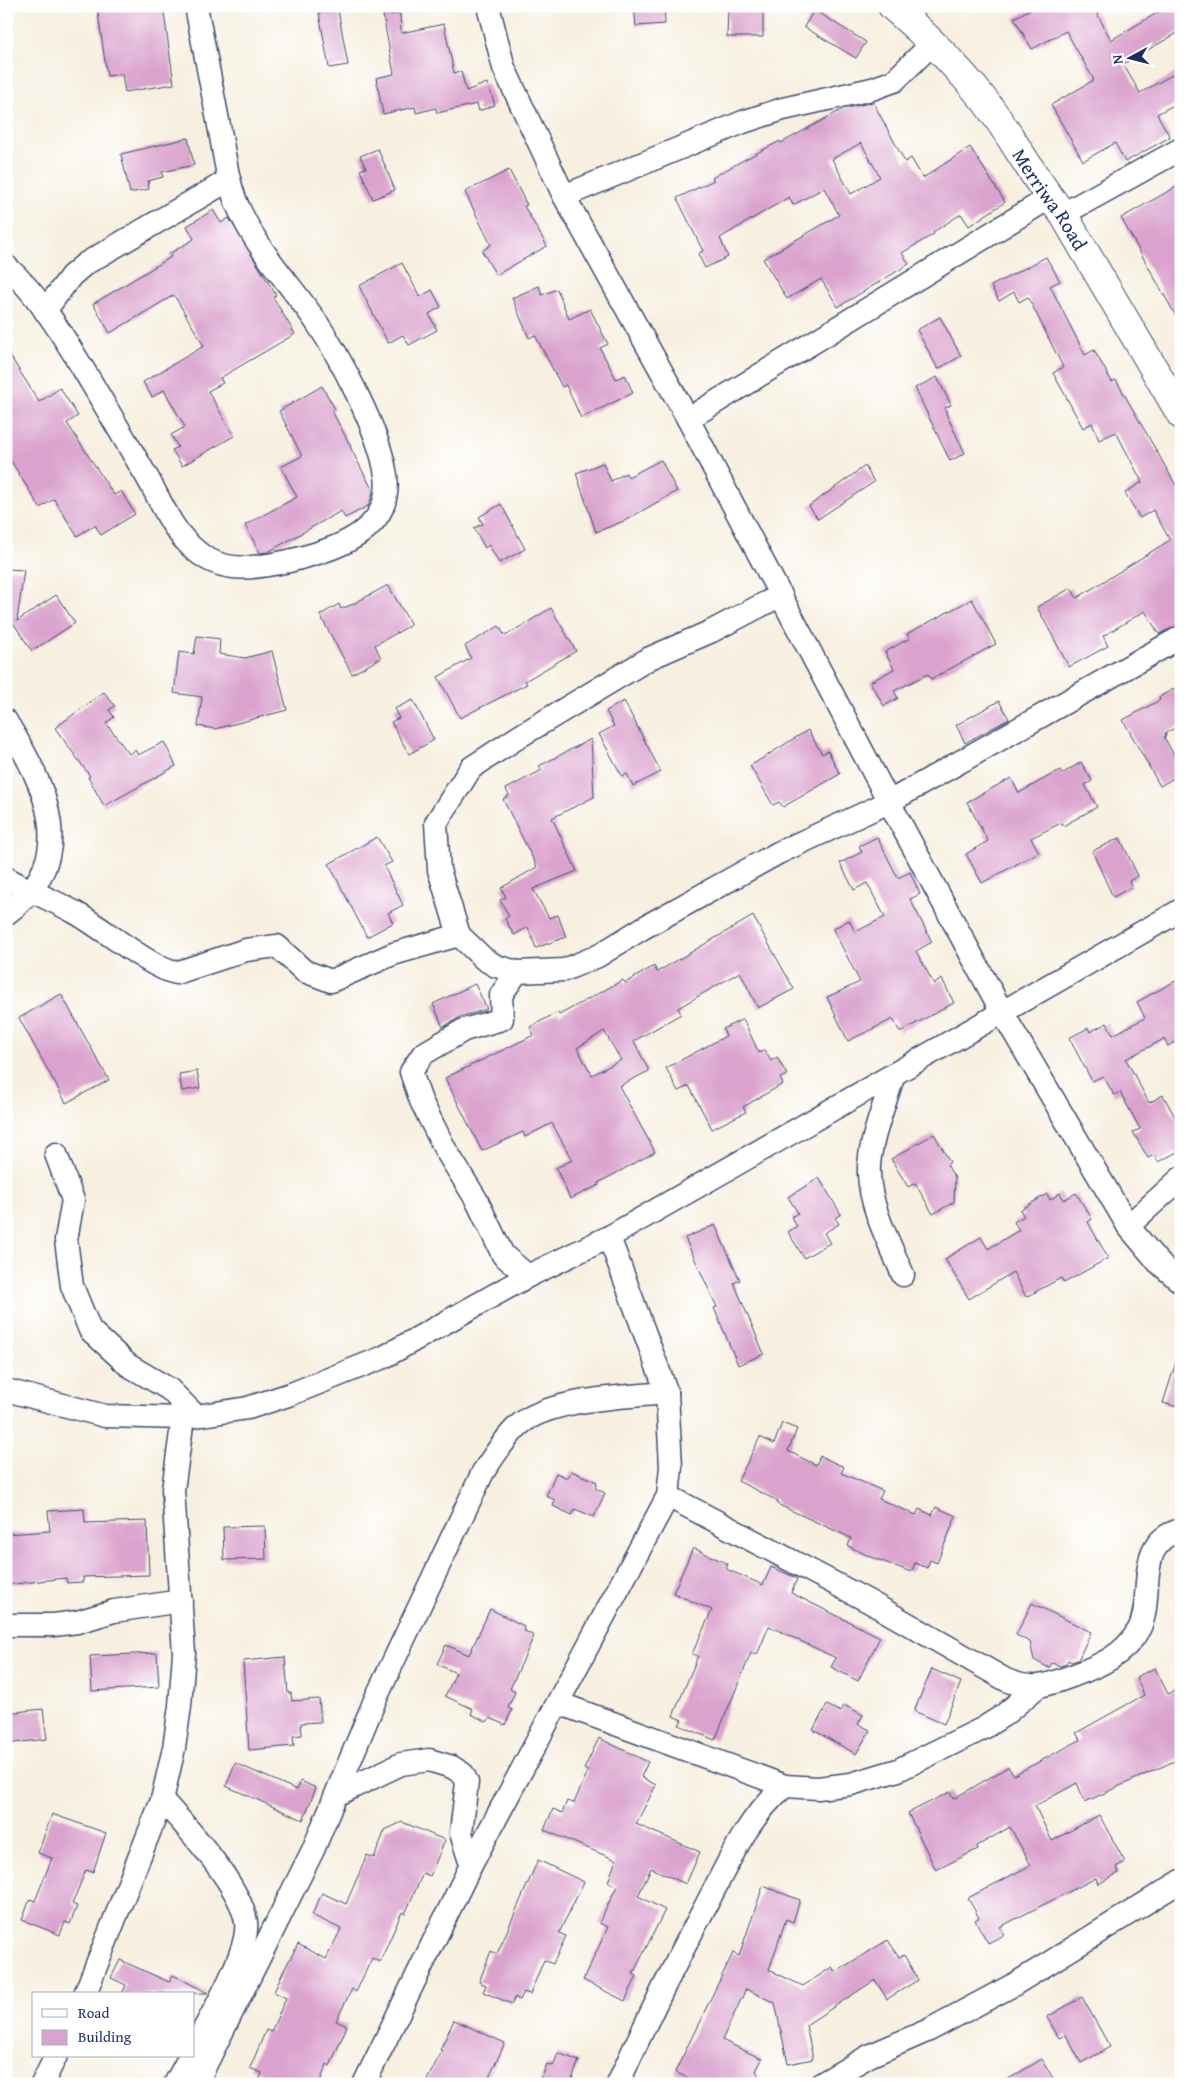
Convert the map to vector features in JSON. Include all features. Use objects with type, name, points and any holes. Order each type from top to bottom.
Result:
[{"type":"street","points":[[6,266],[63,335],[149,480],[172,526],[195,550],[213,563],[234,569],[285,562],[323,553],[345,543],[371,524],[382,509],[386,491],[386,471],[376,434],[317,323],[264,254],[239,209],[229,180],[196,6]]},
{"type":"street","points":[[488,6],[504,68],[564,196],[688,419],[889,802],[1002,1012],[1128,1226],[1158,1262],[1181,1282]]},
{"type":"street","name":"Merriwa Road","points":[[892,6],[934,42],[986,102],[1056,206],[1181,415]]},
{"type":"street","points":[[564,196],[743,122],[783,109],[872,90],[894,81],[934,42]]},
{"type":"street","points":[[688,419],[1056,206],[1181,149]]},
{"type":"street","points":[[45,311],[71,276],[85,264],[229,180]]},
{"type":"street","points":[[782,595],[712,632],[650,658],[520,736],[471,768],[436,823],[439,870],[459,935],[484,959],[517,972],[564,970],[598,956],[643,928],[778,853],[889,802],[1181,637]]},
{"type":"street","points":[[6,721],[34,774],[51,820],[51,846],[48,859],[38,880],[30,892],[6,914]]},
{"type":"street","points":[[6,878],[30,892],[74,912],[151,961],[176,973],[246,950],[278,946],[304,971],[331,981],[393,954],[459,935]]},
{"type":"street","points":[[6,1390],[105,1416],[190,1417],[248,1408],[291,1394],[384,1357],[528,1276],[609,1237],[1181,910]]},
{"type":"street","points":[[517,972],[501,995],[502,1018],[464,1030],[424,1054],[411,1072],[421,1101],[445,1149],[476,1199],[503,1255],[528,1276]]},
{"type":"street","points":[[894,1074],[871,1153],[868,1172],[873,1199],[903,1275]]},
{"type":"street","points":[[56,1154],[73,1200],[66,1240],[72,1286],[90,1330],[128,1365],[169,1390],[190,1417]]},
{"type":"street","points":[[1128,1226],[1181,1178]]},
{"type":"street","points":[[364,2084],[471,1865],[668,1496],[671,1467],[667,1393],[609,1237]]},
{"type":"street","points":[[196,2084],[288,1903],[402,1641],[483,1472],[498,1450],[520,1425],[546,1411],[566,1404],[667,1393]]},
{"type":"street","points":[[86,1992],[162,1800],[180,1706],[184,1653],[174,1490],[190,1417]]},
{"type":"street","points":[[668,1496],[868,1601],[1006,1680],[1021,1686],[1036,1688]]},
{"type":"street","points":[[558,1703],[785,1786],[818,1788],[852,1784],[898,1770],[982,1729],[1004,1715],[1036,1688],[1096,1667],[1116,1656],[1130,1642],[1140,1628],[1148,1567],[1155,1549],[1164,1538],[1181,1530]]},
{"type":"street","points":[[6,1625],[30,1626],[77,1622],[114,1611],[181,1601]]},
{"type":"street","points":[[336,1795],[401,1764],[429,1760],[452,1767],[463,1774],[467,1782],[461,1833],[471,1865]]},
{"type":"street","points":[[618,2084],[680,1954],[741,1840],[760,1809],[785,1786]]},
{"type":"street","points":[[162,1800],[191,1832],[231,1887],[242,1908],[246,1923],[244,1944],[195,2046]]},
{"type":"street","points":[[821,2084],[869,2056],[929,2030],[1015,1984],[1181,1881]]},
{"type":"street","points":[[42,2084],[55,2058]]},
{"type":"street","points":[[175,2084],[189,2058]]},
{"type":"building","points":[[97,6],[163,6],[174,84],[125,92],[122,74],[107,76]]},
{"type":"building","points":[[634,6],[664,6],[665,24],[636,26]]},
{"type":"building","points":[[728,6],[763,6],[763,37],[727,37]]},
{"type":"building","points":[[1036,6],[1093,6],[1111,40],[1169,6],[1181,6],[1181,31],[1123,64],[1140,93],[1181,70],[1181,101],[1157,114],[1170,137],[1125,162],[1115,143],[1083,161],[1051,105],[1094,80],[1066,31],[1032,49],[1014,18]]},
{"type":"building","points":[[338,10],[348,65],[329,68],[319,13]]},
{"type":"building","points":[[814,10],[866,42],[856,58],[804,27]]},
{"type":"building","points":[[400,14],[401,33],[444,24],[454,73],[461,71],[466,91],[487,83],[495,105],[479,111],[477,104],[437,113],[436,108],[416,113],[415,107],[383,114],[376,78],[394,74],[383,15]]},
{"type":"building","points":[[873,102],[905,162],[911,158],[923,178],[970,147],[1005,202],[969,226],[961,214],[933,232],[934,234],[902,253],[909,264],[838,307],[821,279],[787,299],[763,259],[839,215],[824,188],[793,205],[789,197],[720,238],[728,257],[705,268],[698,254],[703,251],[677,198],[714,180],[712,178],[740,162],[780,141],[781,143],[843,109]],"holes":[[[861,143],[880,177],[851,194],[832,159]]]},
{"type":"building","points":[[188,138],[194,165],[162,172],[163,177],[148,181],[149,189],[130,193],[121,154]]},
{"type":"building","points":[[378,149],[395,190],[373,199],[360,170],[366,168],[360,156]]},
{"type":"building","points":[[509,170],[527,205],[524,206],[547,246],[496,275],[482,251],[491,245],[465,192]]},
{"type":"building","points":[[1181,184],[1181,325],[1121,218]]},
{"type":"building","points":[[213,210],[221,223],[229,218],[276,295],[273,297],[295,334],[220,378],[223,383],[208,391],[234,436],[182,466],[172,450],[178,447],[171,435],[185,427],[164,390],[152,397],[143,382],[204,346],[174,295],[110,333],[93,304],[171,257],[169,254],[194,239],[187,226]]},
{"type":"building","points":[[1046,257],[1060,281],[1050,286],[1085,355],[1094,350],[1112,382],[1116,380],[1181,494],[1181,624],[1159,634],[1145,611],[1103,636],[1108,646],[1069,667],[1037,607],[1071,588],[1077,598],[1170,540],[1153,510],[1140,518],[1125,493],[1142,482],[1116,432],[1099,440],[1092,423],[1083,428],[1053,373],[1063,367],[1028,297],[1019,302],[1014,292],[999,301],[991,286]]},
{"type":"building","points":[[402,263],[420,297],[432,290],[441,307],[429,314],[437,330],[409,345],[403,335],[388,343],[359,286]]},
{"type":"building","points":[[539,286],[542,295],[557,289],[569,319],[590,309],[608,344],[600,348],[616,379],[625,375],[633,393],[581,418],[566,385],[562,387],[535,335],[529,338],[512,298]]},
{"type":"building","points":[[940,317],[961,356],[938,369],[917,330]]},
{"type":"building","points":[[6,349],[39,402],[60,388],[78,416],[67,423],[114,495],[121,491],[135,514],[101,535],[95,525],[77,536],[54,499],[40,508],[6,453]]},
{"type":"building","points":[[937,377],[951,405],[945,408],[947,416],[965,453],[950,461],[915,388]]},
{"type":"building","points":[[322,386],[335,409],[332,411],[373,491],[371,499],[368,506],[345,518],[341,511],[268,552],[260,553],[245,525],[297,497],[281,467],[302,456],[279,411]]},
{"type":"building","points":[[661,460],[677,491],[624,521],[596,532],[576,473],[603,463],[611,481],[626,473],[628,477]]},
{"type":"building","points":[[865,466],[874,482],[818,519],[809,506]]},
{"type":"building","points":[[501,504],[525,549],[499,563],[489,545],[485,548],[474,528],[483,524],[479,517]]},
{"type":"building","points":[[6,569],[24,570],[17,621],[56,595],[75,623],[32,651],[14,624],[6,624]]},
{"type":"building","points":[[388,585],[411,625],[375,645],[381,658],[352,674],[320,615],[339,604],[341,609],[353,604]]},
{"type":"building","points":[[972,599],[996,644],[931,679],[928,674],[894,691],[898,698],[884,706],[870,682],[894,669],[885,652],[910,638],[907,634]]},
{"type":"building","points":[[551,608],[576,651],[525,681],[527,684],[460,718],[438,677],[471,658],[465,646],[499,626],[505,636]]},
{"type":"building","points":[[197,636],[220,639],[219,654],[245,658],[272,651],[287,710],[215,729],[198,726],[202,697],[174,693],[179,652],[194,654]]},
{"type":"building","points":[[1181,685],[1181,725],[1165,733],[1166,736],[1164,737],[1181,768],[1181,774],[1160,786],[1123,720],[1160,700],[1159,697]]},
{"type":"building","points":[[104,692],[115,706],[109,710],[114,717],[106,723],[129,754],[135,750],[138,755],[164,742],[176,766],[104,806],[88,777],[90,776],[55,728]]},
{"type":"building","points":[[413,700],[434,740],[409,754],[391,722],[399,718],[394,709]]},
{"type":"building","points":[[624,701],[661,772],[633,786],[627,774],[622,776],[599,734],[614,726],[606,711]]},
{"type":"building","points":[[999,701],[1009,719],[965,743],[956,725]]},
{"type":"building","points":[[808,730],[822,754],[828,751],[840,774],[783,807],[779,802],[773,805],[750,766]]},
{"type":"building","points":[[591,739],[594,797],[552,818],[577,871],[533,889],[549,918],[558,915],[566,937],[536,948],[528,927],[514,935],[505,919],[509,916],[500,900],[506,897],[501,888],[537,867],[503,799],[509,796],[506,789],[542,770],[539,766]]},
{"type":"building","points":[[1081,762],[1092,781],[1085,785],[1097,807],[1063,826],[1061,823],[1031,838],[1039,852],[982,883],[966,854],[988,841],[967,802],[1011,778],[1019,793],[1060,770],[1062,774]]},
{"type":"building","points":[[377,837],[392,862],[384,866],[403,905],[388,913],[393,923],[367,937],[329,864]]},
{"type":"building","points":[[877,837],[898,878],[910,872],[920,894],[910,899],[932,942],[916,951],[934,984],[942,979],[954,1003],[900,1032],[893,1019],[848,1041],[827,997],[860,982],[833,929],[849,920],[855,932],[885,917],[867,883],[854,890],[840,863],[862,852],[859,846]]},
{"type":"building","points":[[1120,838],[1138,876],[1129,881],[1132,887],[1113,897],[1092,851]]},
{"type":"building","points":[[753,916],[794,989],[758,1008],[740,972],[678,1008],[681,1014],[634,1041],[649,1071],[619,1086],[655,1152],[598,1183],[599,1185],[570,1199],[556,1168],[572,1160],[552,1123],[525,1137],[523,1132],[482,1151],[445,1078],[534,1035],[530,1027],[558,1012],[559,1015],[623,980],[625,983],[654,966],[657,972]],"holes":[[[604,1031],[621,1060],[592,1075],[577,1048]]]},
{"type":"building","points":[[1181,978],[1181,1039],[1168,1046],[1164,1039],[1126,1059],[1149,1103],[1163,1095],[1181,1128],[1181,1150],[1158,1162],[1154,1155],[1148,1158],[1133,1132],[1140,1129],[1120,1092],[1114,1095],[1103,1076],[1092,1081],[1069,1038],[1088,1028],[1090,1032],[1107,1023],[1113,1035],[1145,1018],[1137,1002]]},
{"type":"building","points":[[475,984],[487,1009],[460,1017],[443,1027],[433,1004]]},
{"type":"building","points":[[61,994],[109,1080],[66,1103],[19,1018]]},
{"type":"building","points":[[743,1019],[759,1053],[764,1050],[771,1061],[777,1057],[787,1075],[780,1078],[783,1084],[743,1107],[746,1112],[712,1129],[689,1086],[678,1091],[666,1068],[726,1036],[723,1029]]},
{"type":"building","points":[[197,1071],[200,1088],[182,1091],[179,1074]]},
{"type":"building","points":[[934,1134],[950,1162],[947,1165],[955,1178],[954,1202],[933,1214],[915,1183],[908,1187],[891,1159]]},
{"type":"building","points":[[819,1178],[841,1214],[835,1218],[839,1224],[824,1233],[830,1243],[804,1258],[788,1232],[797,1226],[791,1217],[798,1213],[788,1197]]},
{"type":"building","points":[[1060,1193],[1064,1200],[1076,1193],[1092,1219],[1088,1222],[1108,1258],[1064,1283],[1061,1278],[1026,1297],[1013,1272],[969,1299],[945,1259],[981,1237],[988,1249],[1019,1230],[1014,1222],[1024,1216],[1020,1210],[1047,1194],[1050,1200]]},
{"type":"building","points":[[715,1225],[740,1280],[734,1283],[764,1354],[738,1365],[714,1308],[717,1307],[685,1238]]},
{"type":"building","points":[[1177,1359],[1181,1359],[1181,1408],[1163,1403]]},
{"type":"building","points":[[782,1423],[797,1429],[788,1451],[816,1465],[820,1456],[844,1467],[841,1473],[883,1491],[879,1499],[916,1515],[919,1509],[932,1515],[936,1507],[956,1516],[937,1563],[930,1560],[927,1568],[915,1563],[911,1572],[871,1557],[848,1546],[851,1538],[777,1504],[778,1501],[738,1481],[760,1437],[774,1444]]},
{"type":"building","points":[[571,1471],[597,1482],[595,1488],[605,1493],[594,1517],[575,1509],[572,1515],[553,1506],[555,1500],[546,1496],[556,1473],[568,1478]]},
{"type":"building","points":[[84,1509],[85,1523],[147,1521],[149,1575],[83,1577],[83,1582],[67,1583],[66,1578],[6,1585],[6,1534],[50,1531],[48,1511]]},
{"type":"building","points":[[265,1526],[266,1559],[224,1560],[223,1527]]},
{"type":"building","points":[[693,1548],[728,1564],[726,1569],[763,1585],[771,1567],[792,1576],[797,1579],[791,1593],[880,1637],[858,1681],[831,1667],[836,1658],[769,1626],[757,1655],[751,1653],[715,1740],[679,1725],[682,1720],[673,1716],[698,1656],[692,1654],[712,1610],[673,1593]]},
{"type":"building","points":[[1032,1603],[1091,1632],[1078,1660],[1071,1662],[1068,1660],[1066,1664],[1060,1666],[1052,1663],[1049,1668],[1034,1660],[1030,1642],[1016,1635]]},
{"type":"building","points":[[490,1609],[524,1626],[523,1630],[534,1636],[510,1689],[515,1692],[508,1708],[512,1710],[505,1725],[490,1718],[487,1722],[471,1714],[473,1709],[445,1696],[456,1673],[437,1664],[446,1645],[469,1655]]},
{"type":"building","points":[[157,1653],[159,1687],[92,1691],[90,1656]]},
{"type":"building","points":[[285,1657],[288,1693],[291,1693],[292,1701],[319,1699],[321,1722],[301,1723],[302,1735],[293,1736],[294,1746],[249,1750],[243,1661]]},
{"type":"building","points":[[1155,1668],[1168,1694],[1181,1688],[1181,1758],[1085,1802],[1077,1783],[1035,1806],[1052,1841],[1099,1815],[1125,1862],[1116,1867],[1119,1873],[1098,1884],[1096,1878],[1000,1927],[1004,1935],[988,1943],[975,1920],[979,1918],[968,1898],[1031,1865],[1010,1827],[977,1846],[978,1849],[936,1870],[908,1813],[950,1792],[953,1799],[1008,1767],[1014,1775],[1080,1740],[1076,1733],[1144,1695],[1136,1677]]},
{"type":"building","points":[[932,1669],[961,1682],[944,1724],[914,1711]]},
{"type":"building","points":[[827,1705],[841,1712],[844,1705],[863,1715],[858,1724],[870,1730],[856,1754],[813,1730]]},
{"type":"building","points":[[43,1709],[47,1739],[6,1744],[6,1713]]},
{"type":"building","points":[[599,1738],[648,1762],[641,1777],[656,1785],[636,1824],[700,1852],[686,1884],[651,1868],[638,1896],[665,1910],[633,1974],[637,1976],[625,2001],[583,1980],[608,1927],[599,1923],[617,1886],[608,1882],[616,1860],[544,1830],[553,1809],[562,1813],[567,1801],[574,1803],[588,1771],[584,1769]]},
{"type":"building","points":[[235,1763],[297,1790],[301,1781],[316,1788],[303,1820],[226,1786]]},
{"type":"building","points":[[52,1814],[106,1833],[93,1872],[86,1870],[72,1904],[77,1906],[70,1924],[65,1922],[60,1935],[22,1920],[30,1899],[35,1901],[52,1858],[38,1853]]},
{"type":"building","points":[[402,1822],[445,1840],[430,1876],[423,1873],[405,1914],[402,1912],[380,1962],[372,1958],[356,1992],[352,1989],[336,2021],[347,2026],[330,2066],[327,2064],[319,2084],[258,2084],[262,2073],[250,2068],[266,2030],[271,2032],[286,1998],[274,1992],[284,1970],[298,1944],[326,1959],[341,1929],[312,1915],[322,1893],[346,1904],[367,1855],[374,1858],[385,1830]]},
{"type":"building","points":[[538,1860],[584,1882],[559,1933],[566,1936],[553,1964],[544,1960],[530,1994],[524,1992],[520,2000],[515,1997],[512,2004],[483,1992],[486,1985],[479,1982],[491,1951],[497,1954]]},
{"type":"building","points":[[763,1886],[800,1900],[793,1922],[786,1919],[769,1970],[803,1986],[832,1967],[835,1972],[888,1940],[899,1957],[904,1955],[918,1980],[887,1999],[875,1980],[806,2025],[813,2059],[788,2064],[775,2003],[746,1989],[722,2040],[762,2059],[756,2071],[764,2084],[701,2084],[675,2072],[733,1953],[739,1956]]},
{"type":"building","points":[[120,1960],[169,1982],[173,1975],[208,1993],[123,1992],[126,1985],[111,1978]]},
{"type":"building","points":[[1082,1997],[1110,2047],[1081,2063],[1066,2035],[1059,2038],[1047,2017]]},
{"type":"building","points":[[454,2020],[505,2043],[486,2084],[425,2084],[442,2051],[440,2050]]},
{"type":"building","points":[[558,2053],[579,2061],[570,2084],[539,2084],[547,2064],[553,2066]]},
{"type":"building","points":[[1042,2059],[1056,2084],[1000,2084]]}]
